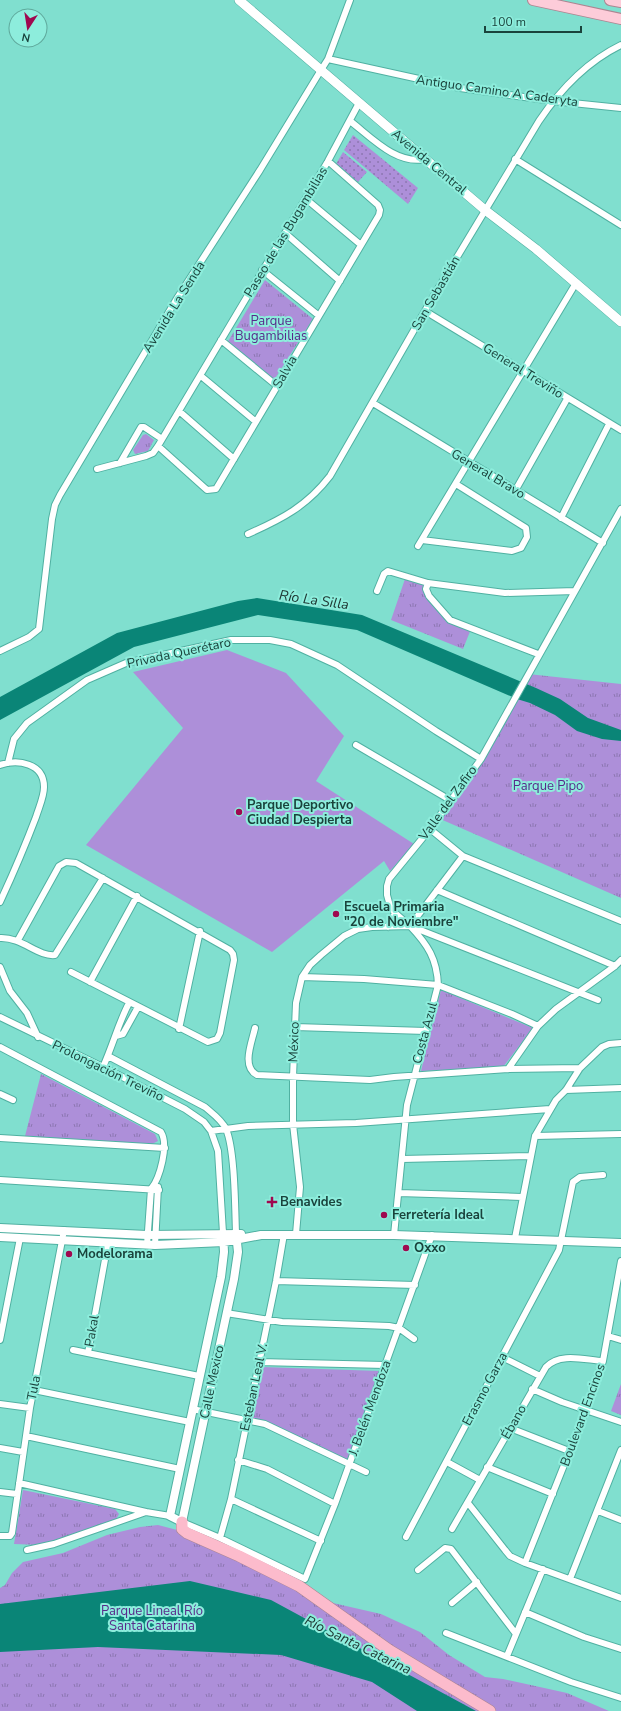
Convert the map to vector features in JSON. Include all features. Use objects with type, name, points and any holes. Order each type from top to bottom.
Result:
[{"type":"highway","points":[[182,1522],[182,1529],[188,1534],[302,1583],[389,1650],[490,1711]]},
{"type":"main road","name":"Avenida Central","points":[[239,0],[485,210],[576,283],[621,322]]},
{"type":"main road","points":[[533,0],[621,19]]},
{"type":"street","name":"Avenida La Senda","points":[[0,651],[29,638],[39,628],[55,505],[173,306],[260,170],[328,59],[350,0]]},
{"type":"street","name":"San Sebastián","points":[[248,534],[285,517],[320,489],[339,463],[425,311],[515,159],[553,101],[573,79],[596,61],[621,45]]},
{"type":"street","name":"Antiguo Camino A Caderyta","points":[[328,59],[434,83],[553,101],[621,108]]},
{"type":"street","name":"Paseo de las Bugambilias","points":[[97,469],[146,456],[153,452],[158,446],[201,376],[262,270],[306,199],[360,103]]},
{"type":"street","points":[[350,121],[397,156],[409,160],[425,159]]},
{"type":"street","points":[[515,159],[621,225]]},
{"type":"street","name":"Salvia","points":[[158,446],[207,490],[211,491],[216,489],[318,315],[379,215],[380,210],[378,205],[328,161]]},
{"type":"street","points":[[306,199],[361,245]]},
{"type":"street","points":[[285,233],[340,281]]},
{"type":"street","points":[[262,270],[318,315]]},
{"type":"street","points":[[418,546],[576,283]]},
{"type":"street","name":"General Treviño","points":[[425,311],[567,399],[621,430]]},
{"type":"street","points":[[221,340],[277,386]]},
{"type":"street","points":[[201,376],[255,421]]},
{"type":"street","points":[[515,491],[567,399]]},
{"type":"street","name":"General Bravo","points":[[373,403],[515,491],[603,543]]},
{"type":"street","points":[[179,411],[234,459]]},
{"type":"street","points":[[561,518],[609,424]]},
{"type":"street","points":[[120,463],[141,426],[162,439]]},
{"type":"street","points":[[422,540],[512,550],[521,548],[527,537],[526,528],[456,484]]},
{"type":"street","name":"Valle del Zafiro","points":[[410,926],[395,914],[387,895],[389,879],[430,829],[481,758],[538,654],[603,543],[621,509]]},
{"type":"street","points":[[377,591],[384,574],[388,571],[428,583],[504,593],[575,591]]},
{"type":"street","points":[[428,583],[426,589],[429,596],[450,620],[538,654]]},
{"type":"street","name":"Privada Querétaro","points":[[8,763],[14,739],[27,723],[87,680],[126,663],[231,640],[270,640],[291,644],[337,665],[436,731],[481,758]]},
{"type":"street","points":[[356,745],[450,800]]},
{"type":"street","points":[[0,765],[8,763],[24,763],[36,767],[41,774],[44,788],[29,836],[0,902]]},
{"type":"street","points":[[430,829],[463,856],[621,921]]},
{"type":"street","points":[[463,856],[410,926],[598,1000]]},
{"type":"street","points":[[18,940],[59,866],[66,862],[76,863],[200,931],[230,950],[233,954],[234,960],[220,1033],[217,1039],[213,1042],[203,1041],[71,972]]},
{"type":"street","points":[[0,938],[18,940],[47,955],[55,955],[103,878]]},
{"type":"street","points":[[437,890],[615,966]]},
{"type":"street","points":[[90,982],[137,896]]},
{"type":"street","points":[[388,927],[395,914]]},
{"type":"street","name":"México","points":[[296,1234],[300,1187],[293,1124],[293,1077],[296,1003],[302,977],[310,965],[344,936],[358,929],[372,926],[410,926]]},
{"type":"street","name":"Costa Azul","points":[[394,1235],[402,1159],[404,1120],[414,1075],[438,985],[437,968],[432,955],[410,926]]},
{"type":"street","points":[[180,1029],[200,931]]},
{"type":"street","points":[[508,1069],[538,1026],[621,960]]},
{"type":"street","points":[[0,967],[10,991],[27,1012],[38,1037]]},
{"type":"street","points":[[302,977],[364,979],[438,985],[512,1014],[538,1026]]},
{"type":"street","points":[[103,1067],[116,1036],[116,1030],[129,1003]]},
{"type":"street","points":[[116,1036],[123,1034],[138,1007]]},
{"type":"street","name":"Prolongación Treviño","points":[[0,1017],[185,1109],[204,1122],[212,1131]]},
{"type":"street","points":[[255,1028],[248,1064],[249,1068],[257,1075],[370,1080],[414,1075],[508,1069],[580,1068]]},
{"type":"street","points":[[295,1028],[426,1031]]},
{"type":"street","points":[[515,1238],[535,1136],[550,1109],[566,1090],[580,1068],[602,1047],[609,1044],[621,1043]]},
{"type":"street","points":[[0,1046],[157,1129],[165,1140],[165,1148],[157,1182],[159,1190],[151,1235]]},
{"type":"street","name":"Prolongación Treviño","points":[[108,1056],[205,1107],[215,1115],[226,1128],[231,1150],[237,1237]]},
{"type":"street","points":[[566,1090],[621,1088]]},
{"type":"street","points":[[1,1095],[13,1100]]},
{"type":"street","points":[[223,1233],[218,1151],[212,1131],[226,1128],[293,1124],[356,1123],[550,1109]]},
{"type":"street","points":[[535,1136],[621,1134]]},
{"type":"street","points":[[0,1138],[165,1148]]},
{"type":"street","points":[[402,1159],[530,1156]]},
{"type":"street","name":"Erasmo Garza","points":[[406,1537],[555,1258],[562,1240],[573,1182],[580,1177],[603,1175]]},
{"type":"street","points":[[0,1180],[159,1190]]},
{"type":"street","points":[[151,1245],[151,1189],[157,1182]]},
{"type":"street","points":[[399,1193],[522,1197]]},
{"type":"street","points":[[0,1228],[151,1235],[223,1233],[237,1237]]},
{"type":"street","name":"Tula","points":[[0,1536],[10,1536],[30,1408],[64,1230]]},
{"type":"street","name":"Calle Mexico","points":[[170,1516],[224,1263],[223,1233]]},
{"type":"street","points":[[0,1238],[151,1245],[224,1242],[237,1237],[284,1234],[432,1235],[621,1243]]},
{"type":"street","name":"Esteban Leal V.","points":[[220,1538],[231,1499],[246,1419],[276,1281],[284,1234]]},
{"type":"street","name":"J. Belén Mendoza","points":[[302,1583],[321,1541],[335,1504],[432,1235]]},
{"type":"street","name":"Calle Mexico","points":[[182,1522],[236,1263],[237,1237]]},
{"type":"street","points":[[0,1340],[20,1238]]},
{"type":"street","name":"Pakal","points":[[108,1244],[88,1353],[199,1376]]},
{"type":"street","name":"Boulevard Encinos","points":[[525,1563],[586,1410],[603,1361],[621,1261]]},
{"type":"street","points":[[276,1281],[415,1285]]},
{"type":"street","points":[[226,1313],[267,1321],[380,1325],[399,1328],[414,1339]]},
{"type":"street","points":[[608,1336],[621,1340]]},
{"type":"street","points":[[73,1350],[88,1353]]},
{"type":"street","points":[[502,1357],[540,1376]]},
{"type":"street","name":"Ébano","points":[[452,1529],[532,1389],[550,1362],[556,1359],[603,1361]]},
{"type":"street","points":[[259,1362],[385,1365]]},
{"type":"street","points":[[532,1389],[621,1422]]},
{"type":"street","points":[[34,1390],[190,1422]]},
{"type":"street","points":[[0,1404],[30,1408]]},
{"type":"street","points":[[192,1409],[246,1419],[281,1431],[366,1472]]},
{"type":"street","points":[[510,1428],[569,1451]]},
{"type":"street","points":[[26,1436],[180,1469]]},
{"type":"street","points":[[0,1448],[23,1452]]},
{"type":"street","points":[[570,1579],[598,1511],[618,1468],[621,1450]]},
{"type":"street","points":[[238,1460],[267,1469],[335,1504]]},
{"type":"street","points":[[447,1462],[480,1480]]},
{"type":"street","points":[[487,1467],[553,1494]]},
{"type":"street","points":[[19,1483],[146,1512],[170,1516],[220,1538],[302,1583]]},
{"type":"street","points":[[0,1492],[17,1494]]},
{"type":"street","points":[[231,1499],[321,1541]]},
{"type":"street","points":[[468,1503],[510,1556],[525,1563],[621,1598]]},
{"type":"street","points":[[598,1511],[621,1520]]},
{"type":"street","points":[[27,1550],[54,1544],[146,1512]]},
{"type":"street","points":[[418,1570],[448,1548],[451,1549],[516,1634]]},
{"type":"street","points":[[508,1656],[543,1569]]},
{"type":"street","points":[[452,1603],[476,1582]]},
{"type":"street","points":[[525,1612],[584,1637],[621,1649]]},
{"type":"street","points":[[446,1632],[571,1682],[621,1698]]},
{"type":"green space","points":[[353,135],[418,188],[408,204],[344,150]]},
{"type":"green space","points":[[343,152],[367,172],[358,182],[336,164]]},
{"type":"green space","name":"Parque Bugambilias","points":[[265,280],[313,319],[274,380],[227,343]]},
{"type":"green space","points":[[146,434],[154,440],[148,451],[135,454],[133,450],[143,435]]},
{"type":"green space","points":[[406,576],[428,583],[426,589],[444,614],[471,629],[463,649],[391,620]]},
{"type":"green space","name":"Parque Deportivo Ciudad Despierta","points":[[227,650],[286,673],[344,736],[316,781],[414,844],[390,871],[384,861],[272,952],[86,845],[183,728],[133,672]]},
{"type":"green space","name":"Parque Pipo","points":[[528,674],[621,684],[621,898],[438,818],[485,750]]},
{"type":"green space","points":[[441,990],[533,1028],[503,1067],[421,1071]]},
{"type":"green space","points":[[41,1074],[155,1134],[158,1141],[152,1144],[25,1136]]},
{"type":"green space","points":[[262,1367],[380,1371],[347,1461],[274,1425],[251,1418]]},
{"type":"green space","points":[[621,1384],[621,1415],[611,1411]]},
{"type":"green space","points":[[23,1490],[115,1509],[119,1514],[115,1521],[40,1545],[14,1544]]},
{"type":"green space","name":"Parque Lineal Río Santa Catarina","points":[[158,1525],[185,1532],[316,1592],[333,1603],[381,1614],[420,1632],[449,1655],[485,1677],[503,1679],[567,1693],[609,1711],[0,1711],[0,1588],[5,1585],[12,1573],[23,1562],[63,1553],[107,1535],[140,1527]]},
{"type":"shaded area","points":[[257,598],[362,615],[560,699],[588,718],[621,730],[621,741],[602,739],[577,731],[555,715],[530,703],[517,699],[357,630],[258,615],[134,647],[0,720],[0,697],[117,633],[238,601]]},
{"type":"shaded area","name":"Río Santa Catarina","points":[[190,1581],[271,1600],[476,1711],[417,1711],[372,1682],[281,1655],[98,1647],[0,1652],[0,1604]]},
{"type":"place","name":"Parque Deportivo Ciudad Despierta","points":[[239,812]]},
{"type":"place","name":"Escuela Primaria \"20 de Noviembre\"","points":[[336,914]]},
{"type":"place","name":"Benavides","points":[[272,1202]]},
{"type":"place","name":"Ferretería Ideal","points":[[384,1215]]},
{"type":"place","name":"Oxxo","points":[[406,1248]]},
{"type":"place","name":"Modelorama","points":[[69,1254]]},
{"type":"water label","name":"Río La Silla","points":[[314,600]]}]
